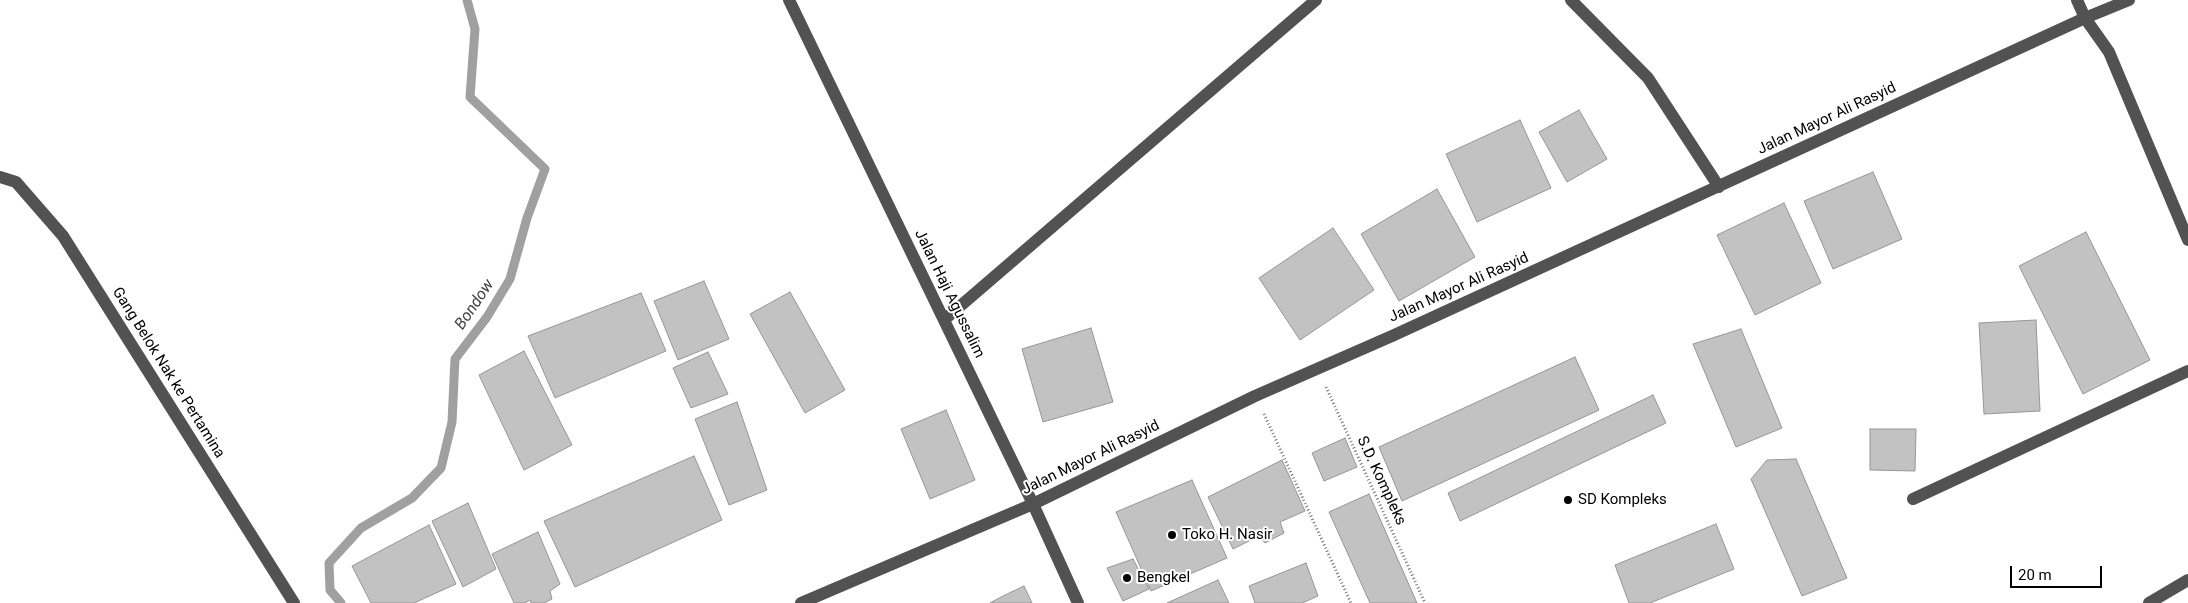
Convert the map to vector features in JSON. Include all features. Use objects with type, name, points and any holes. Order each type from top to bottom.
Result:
[{"type":"street","name":"Jalan Haji Agussalim","points":[[789,0],[1033,504],[1078,603]]},
{"type":"street","points":[[944,320],[1316,0]]},
{"type":"street","points":[[1571,0],[1648,78],[1719,187]]},
{"type":"street","points":[[2077,0],[2085,18],[2109,52],[2188,240]]},
{"type":"street","name":"Jalan Mayor Ali Rasyid","points":[[801,603],[1033,504],[1255,396],[1719,187],[2085,18],[2129,0]]},
{"type":"street","name":"Gang Belok Nak ke Pertamina","points":[[0,177],[16,182],[63,236],[294,603]]},
{"type":"street","points":[[1913,499],[2188,371]]},
{"type":"street","points":[[2149,603],[2188,580]]},
{"type":"path","name":"S.D. Kompleks","points":[[1317,369],[1425,603]]},
{"type":"path","points":[[1255,396],[1351,603]]},
{"type":"building","points":[[1579,110],[1607,159],[1567,182],[1539,132]]},
{"type":"building","points":[[1520,120],[1551,188],[1477,222],[1446,154]]},
{"type":"building","points":[[1873,172],[1902,239],[1833,269],[1804,201]]},
{"type":"building","points":[[1437,189],[1475,257],[1399,301],[1361,234]]},
{"type":"building","points":[[1784,203],[1821,283],[1755,315],[1717,235]]},
{"type":"building","points":[[1333,228],[1374,290],[1300,340],[1259,278]]},
{"type":"building","points":[[2086,232],[2150,360],[2083,394],[2019,266]]},
{"type":"building","points":[[704,281],[729,339],[678,360],[654,301]]},
{"type":"building","points":[[790,292],[845,390],[805,413],[750,314]]},
{"type":"building","points":[[641,293],[666,351],[555,398],[528,336]]},
{"type":"building","points":[[2036,320],[2040,411],[1984,414],[1979,323]]},
{"type":"building","points":[[1091,328],[1113,402],[1043,422],[1022,349]]},
{"type":"building","points":[[1741,329],[1782,428],[1736,447],[1693,344]]},
{"type":"building","points":[[524,351],[572,445],[524,470],[479,375]]},
{"type":"building","points":[[708,352],[728,394],[691,408],[673,368]]},
{"type":"building","points":[[1575,357],[1599,410],[1402,501],[1379,447]]},
{"type":"building","points":[[1653,395],[1666,423],[1460,521],[1448,493]]},
{"type":"building","points":[[737,402],[767,490],[729,505],[695,419]]},
{"type":"building","points":[[946,410],[975,480],[930,499],[901,429]]},
{"type":"building","points":[[1870,429],[1916,429],[1915,471],[1870,470]]},
{"type":"building","points":[[1345,438],[1357,467],[1324,481],[1312,453]]},
{"type":"building","points":[[694,456],[722,520],[575,587],[544,521]]},
{"type":"building","points":[[1796,459],[1847,578],[1802,596],[1751,479],[1767,460]]},
{"type":"building","points":[[1282,460],[1305,511],[1280,522],[1284,533],[1265,543],[1259,536],[1233,549],[1208,497]]},
{"type":"building","name":"Toko H. Nasir","points":[[1192,480],[1227,558],[1151,591],[1116,512]]},
{"type":"building","points":[[1369,494],[1417,603],[1370,603],[1329,512]]},
{"type":"building","points":[[468,503],[496,569],[463,587],[432,521]]},
{"type":"building","points":[[1716,524],[1734,569],[1650,603],[1629,603],[1615,565]]},
{"type":"building","points":[[429,525],[456,584],[414,603],[371,603],[352,566]]},
{"type":"building","points":[[538,532],[560,584],[550,591],[552,599],[544,603],[531,603],[530,600],[525,603],[514,603],[492,554]]},
{"type":"building","name":"Bengkel","points":[[1133,559],[1149,589],[1123,601],[1107,568]]},
{"type":"building","points":[[1306,563],[1318,596],[1302,603],[1255,603],[1249,586]]},
{"type":"building","points":[[1218,580],[1229,603],[1167,603]]},
{"type":"building","points":[[1024,586],[1032,603],[990,603],[1003,596]]},
{"type":"waterway","name":"Bondow","points":[[341,603],[330,590],[329,563],[361,528],[412,498],[441,468],[452,422],[455,359],[487,317],[510,279],[527,218],[545,169],[470,97],[475,29],[467,0]]},
{"type":"place","name":"SD Kompleks","points":[[1568,500]]},
{"type":"place","name":"Toko H. Nasir","points":[[1172,535]]},
{"type":"place","name":"Bengkel","points":[[1127,578]]}]
